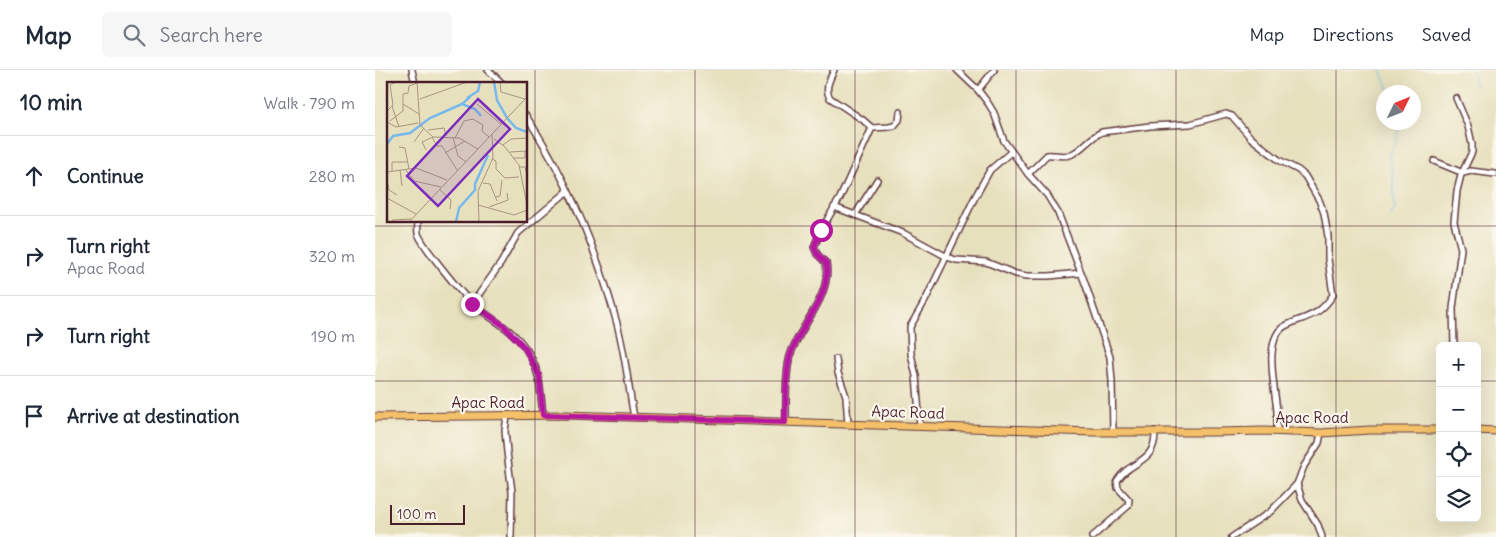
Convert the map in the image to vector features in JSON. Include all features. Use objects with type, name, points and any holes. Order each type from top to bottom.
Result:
[{"type":"main road","name":"Apac Road","points":[[375,417],[543,415],[1113,432],[1436,430]]},
{"type":"main road","points":[[1481,430],[1496,431]]},
{"type":"street","points":[[489,70],[501,82]]},
{"type":"street","points":[[834,70],[827,94],[872,128],[894,126],[899,120],[900,112]]},
{"type":"street","points":[[957,70],[978,90],[994,113],[1000,134],[1011,152],[1054,205],[1081,272],[1110,357],[1112,368],[1113,432]]},
{"type":"street","points":[[978,90],[994,70]]},
{"type":"street","points":[[1454,342],[1453,308],[1461,249],[1454,222],[1457,191],[1472,152],[1468,126],[1455,98]]},
{"type":"street","points":[[1028,174],[1047,155],[1067,156],[1073,154],[1102,132],[1150,126],[1190,124],[1226,114],[1232,116],[1251,138],[1279,160],[1305,176],[1324,213],[1333,295],[1326,306],[1318,312],[1286,325],[1278,333],[1272,353],[1271,366],[1277,413],[1277,431]]},
{"type":"street","points":[[527,118],[548,149],[591,245],[617,321],[634,417]]},
{"type":"street","points":[[785,422],[787,367],[790,354],[817,305],[826,277],[826,263],[817,254],[814,247],[867,142],[872,128]]},
{"type":"street","points":[[920,426],[916,376],[911,354],[909,331],[912,321],[921,308],[990,170],[1011,152]]},
{"type":"street","points":[[1434,161],[1463,173],[1471,170],[1495,174]]},
{"type":"street","points":[[855,215],[877,180]]},
{"type":"street","points":[[472,304],[501,262],[515,236],[568,191]]},
{"type":"street","points":[[835,207],[903,233],[947,257],[967,262],[986,262],[1016,274],[1027,276],[1049,276],[1081,272]]},
{"type":"street","points":[[419,222],[417,232],[427,248],[472,304],[503,325],[525,348],[539,375],[543,415]]},
{"type":"street","points":[[836,359],[838,374],[846,396],[848,424]]},
{"type":"street","points":[[507,416],[505,431],[512,492],[511,537]]},
{"type":"street","points":[[1092,537],[1128,506],[1129,500],[1118,488],[1117,481],[1119,477],[1147,456],[1153,449],[1155,445],[1155,431]]},
{"type":"street","points":[[1232,537],[1270,512],[1297,484],[1319,443],[1321,432]]},
{"type":"street","points":[[1297,484],[1303,500],[1318,525],[1322,537]]},
{"type":"waterway","points":[[1381,70],[1387,85]]},
{"type":"waterway","points":[[1473,70],[1474,87]]},
{"type":"waterway","points":[[1388,219],[1395,209],[1393,177],[1389,156],[1398,138],[1398,130]]},
{"type":"route","points":[[472,304],[503,325],[525,348],[539,375],[543,415],[785,422],[787,367],[790,354],[817,305],[826,277],[826,263],[817,254],[814,247],[821,230]]}]
